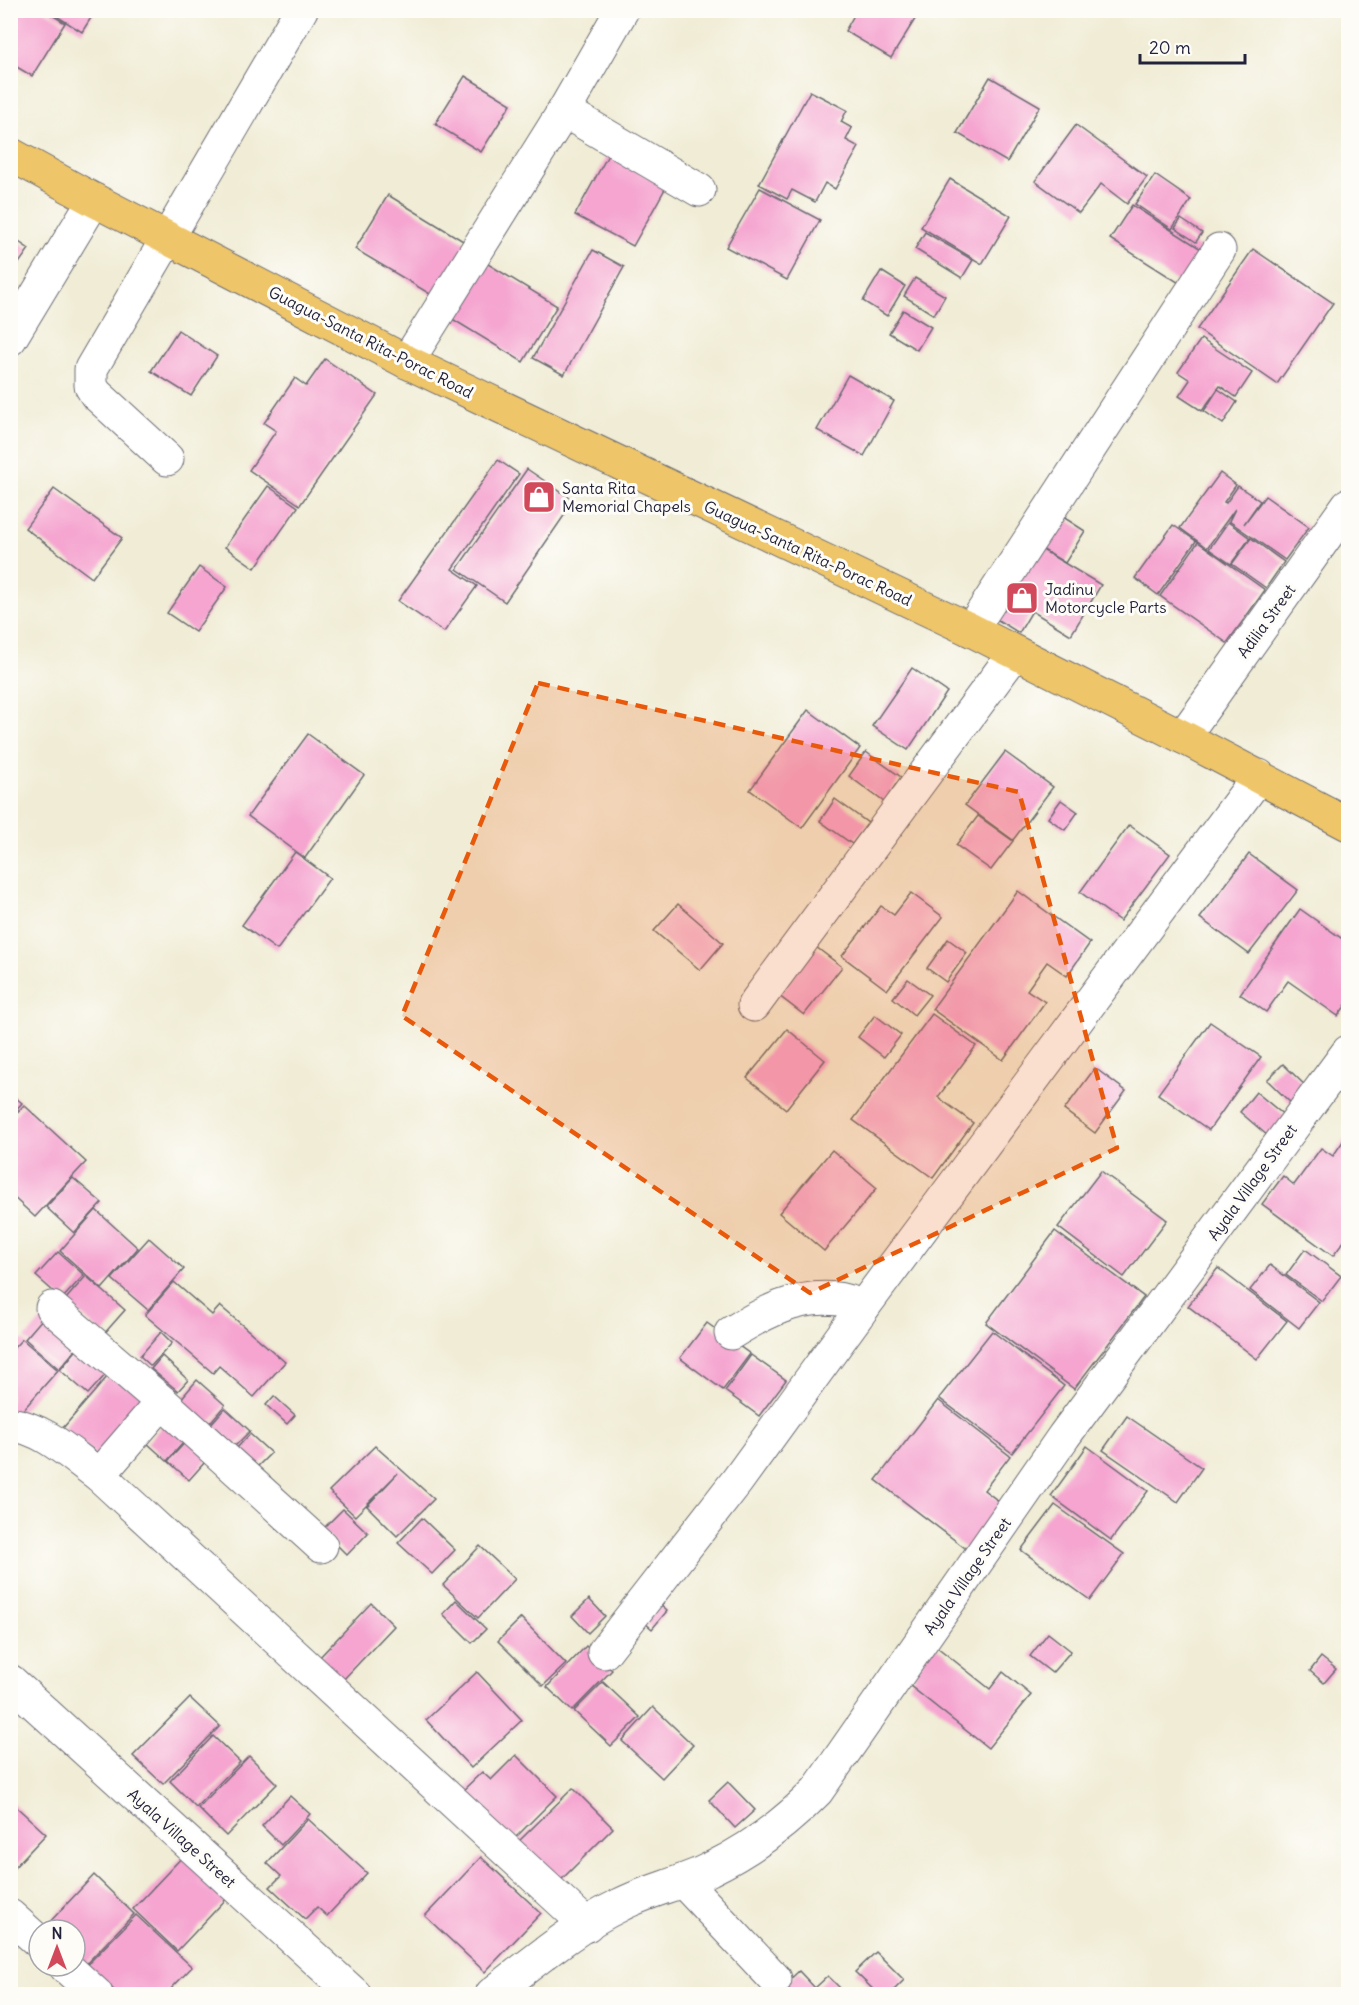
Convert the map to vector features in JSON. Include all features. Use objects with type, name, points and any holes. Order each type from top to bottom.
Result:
[{"type":"main road","name":"Guagua-Santa Rita-Porac Road","points":[[10,154],[407,362],[970,630],[1259,776],[1348,824]]},
{"type":"street","points":[[167,459],[96,394],[91,386],[91,369],[301,10]]},
{"type":"street","points":[[407,362],[564,111],[622,10]]},
{"type":"street","points":[[564,111],[699,190]]},
{"type":"street","points":[[10,339],[94,200]]},
{"type":"street","points":[[970,630],[1219,250]]},
{"type":"street","name":"Adilia Street","points":[[1183,737],[1348,505]]},
{"type":"street","points":[[754,1005],[1014,654]]},
{"type":"street","points":[[604,1652],[737,1481],[864,1306],[1259,776]]},
{"type":"street","name":"Ayala Village Street","points":[[492,1995],[587,1925],[620,1905],[711,1869],[755,1842],[792,1816],[817,1791],[1064,1436],[1348,1052]]},
{"type":"street","points":[[731,1333],[788,1303],[810,1299],[838,1299],[864,1306]]},
{"type":"street","points":[[52,1308],[162,1402],[321,1546]]},
{"type":"street","points":[[99,1476],[162,1402]]},
{"type":"street","points":[[10,1424],[25,1426],[41,1433],[99,1476],[587,1925]]},
{"type":"street","name":"Ayala Village Street","points":[[10,1681],[354,1995]]},
{"type":"street","points":[[683,1881],[775,1979]]},
{"type":"street","points":[[10,1916],[27,1931]]},
{"type":"street","points":[[78,1978],[96,1995]]},
{"type":"highlighted area","points":[[538,683],[1019,792],[1117,1148],[810,1293],[402,1016]]},
{"type":"building","points":[[10,10],[44,10],[65,23],[32,76],[10,63]]},
{"type":"building","points":[[47,10],[91,10],[94,13],[82,32]]},
{"type":"building","points":[[857,10],[907,10],[917,16],[891,58],[845,31]]},
{"type":"building","points":[[465,76],[511,104],[481,152],[435,124]]},
{"type":"building","points":[[990,77],[1040,106],[1007,162],[957,133]]},
{"type":"building","points":[[810,91],[847,110],[841,122],[852,128],[846,140],[859,147],[835,189],[825,183],[815,202],[792,190],[787,199],[759,184]]},
{"type":"building","points":[[1076,125],[1147,177],[1127,204],[1101,184],[1079,213],[1035,181]]},
{"type":"building","points":[[608,155],[666,187],[633,246],[575,215]]},
{"type":"building","points":[[1155,175],[1191,200],[1172,229],[1135,204]]},
{"type":"building","points":[[950,179],[1011,216],[982,264],[921,227]]},
{"type":"building","points":[[760,188],[820,220],[787,280],[726,247]]},
{"type":"building","points":[[388,195],[473,247],[440,300],[355,249]]},
{"type":"building","points":[[1132,205],[1209,254],[1187,288],[1110,239]]},
{"type":"building","points":[[1181,219],[1202,233],[1196,242],[1175,228]]},
{"type":"building","points":[[925,232],[973,260],[962,278],[915,249]]},
{"type":"building","points":[[10,236],[29,249],[10,276]]},
{"type":"building","points":[[1253,249],[1333,303],[1277,384],[1197,329]]},
{"type":"building","points":[[593,250],[624,267],[564,375],[533,358]]},
{"type":"building","points":[[483,261],[557,306],[523,362],[449,317]]},
{"type":"building","points":[[881,271],[905,286],[887,316],[863,301]]},
{"type":"building","points":[[915,278],[945,296],[934,315],[904,296]]},
{"type":"building","points":[[903,310],[931,327],[917,350],[889,333]]},
{"type":"building","points":[[178,330],[217,356],[191,396],[151,371]]},
{"type":"building","points":[[1201,339],[1252,373],[1236,397],[1220,386],[1202,411],[1179,396],[1190,380],[1178,372]]},
{"type":"building","points":[[325,359],[377,395],[300,505],[249,470],[276,431],[264,423],[295,378],[306,386]]},
{"type":"building","points":[[848,375],[894,401],[864,456],[817,430]]},
{"type":"building","points":[[1218,389],[1237,402],[1223,424],[1204,411]]},
{"type":"building","points":[[498,460],[519,474],[452,569],[477,586],[444,632],[398,601]]},
{"type":"building","points":[[527,469],[574,501],[505,602],[457,569]]},
{"type":"building","points":[[1220,473],[1236,485],[1224,502],[1226,503],[1238,486],[1260,501],[1244,524],[1265,496],[1309,527],[1285,560],[1229,521],[1235,509],[1207,548],[1180,528]]},
{"type":"building","points":[[268,486],[298,507],[255,568],[225,547]]},
{"type":"building","points":[[54,489],[122,538],[92,578],[25,528]]},
{"type":"building","points":[[1060,515],[1085,531],[1065,563],[1040,548]]},
{"type":"building","points":[[1228,522],[1250,538],[1231,564],[1209,549]]},
{"type":"building","points":[[1173,525],[1196,541],[1158,595],[1135,578]]},
{"type":"building","points":[[1251,538],[1284,562],[1266,588],[1232,564]]},
{"type":"building","points":[[1198,542],[1265,590],[1227,643],[1160,596]]},
{"type":"building","points":[[1036,546],[1101,585],[1071,635],[1032,611],[1019,633],[993,617]]},
{"type":"building","points":[[199,567],[227,587],[195,632],[167,613]]},
{"type":"building","points":[[912,668],[947,692],[908,750],[872,726]]},
{"type":"building","points":[[808,710],[860,748],[802,828],[750,790]]},
{"type":"building","points":[[308,734],[364,775],[305,858],[248,816]]},
{"type":"building","points":[[866,752],[901,777],[884,802],[849,776]]},
{"type":"building","points":[[1005,752],[1053,787],[1013,840],[965,805]]},
{"type":"building","points":[[835,799],[868,823],[852,844],[820,821]]},
{"type":"building","points":[[1061,800],[1078,812],[1065,830],[1048,818]]},
{"type":"building","points":[[978,816],[1013,841],[991,870],[956,845]]},
{"type":"building","points":[[1129,825],[1170,854],[1120,921],[1080,892]]},
{"type":"building","points":[[295,852],[330,878],[277,950],[242,925]]},
{"type":"building","points":[[1249,854],[1298,890],[1249,954],[1200,918]]},
{"type":"building","points":[[1018,891],[1090,943],[1067,976],[1047,962],[1027,990],[1045,1002],[1003,1060],[932,1009]]},
{"type":"building","points":[[911,893],[943,917],[887,990],[842,956],[881,906],[894,915]]},
{"type":"building","points":[[678,904],[723,943],[700,970],[654,931]]},
{"type":"building","points":[[1300,909],[1348,943],[1348,1002],[1338,1016],[1288,981],[1266,1012],[1240,994]]},
{"type":"building","points":[[948,939],[967,953],[946,982],[927,968]]},
{"type":"building","points":[[816,947],[842,967],[804,1015],[778,995]]},
{"type":"building","points":[[908,979],[930,995],[914,1015],[893,998]]},
{"type":"building","points":[[932,1014],[976,1046],[938,1097],[973,1123],[933,1178],[853,1120]]},
{"type":"building","points":[[875,1015],[901,1035],[884,1057],[858,1037]]},
{"type":"building","points":[[1210,1022],[1261,1057],[1209,1130],[1158,1094]]},
{"type":"building","points":[[787,1029],[825,1060],[786,1109],[747,1078]]},
{"type":"building","points":[[1283,1064],[1311,1091],[1295,1107],[1267,1080]]},
{"type":"building","points":[[1095,1068],[1126,1091],[1095,1133],[1064,1110]]},
{"type":"building","points":[[1256,1092],[1285,1116],[1268,1136],[1240,1112]]},
{"type":"building","points":[[10,1093],[22,1103],[10,1116]]},
{"type":"building","points":[[24,1105],[86,1162],[35,1217],[10,1194],[10,1120]]},
{"type":"building","points":[[1348,1134],[1348,1236],[1333,1256],[1262,1204],[1283,1176],[1294,1185],[1321,1148],[1333,1156]]},
{"type":"building","points":[[832,1150],[877,1188],[824,1251],[779,1213]]},
{"type":"building","points":[[1101,1171],[1167,1220],[1124,1277],[1058,1227]]},
{"type":"building","points":[[73,1178],[102,1203],[74,1233],[46,1207]]},
{"type":"building","points":[[96,1210],[138,1248],[102,1289],[60,1251]]},
{"type":"building","points":[[1055,1231],[1144,1297],[1074,1389],[986,1323]]},
{"type":"building","points":[[149,1238],[184,1269],[148,1310],[112,1279]]},
{"type":"building","points":[[1305,1249],[1341,1276],[1322,1301],[1286,1275]]},
{"type":"building","points":[[58,1252],[84,1275],[62,1299],[36,1276]]},
{"type":"building","points":[[1270,1265],[1319,1302],[1299,1328],[1250,1290]]},
{"type":"building","points":[[1218,1268],[1287,1321],[1257,1359],[1188,1306]]},
{"type":"building","points":[[86,1276],[125,1310],[103,1335],[65,1300]]},
{"type":"building","points":[[174,1282],[212,1315],[220,1306],[285,1362],[254,1397],[219,1366],[213,1373],[145,1315]]},
{"type":"building","points":[[43,1318],[77,1348],[59,1369],[25,1339]]},
{"type":"building","points":[[707,1323],[750,1354],[723,1390],[680,1358]]},
{"type":"building","points":[[992,1331],[1064,1386],[1012,1453],[939,1398]]},
{"type":"building","points":[[161,1332],[172,1343],[151,1366],[140,1356]]},
{"type":"building","points":[[22,1339],[58,1370],[16,1418],[10,1412],[10,1352]]},
{"type":"building","points":[[79,1347],[108,1372],[88,1394],[60,1370]]},
{"type":"building","points":[[751,1355],[786,1380],[759,1416],[725,1391]]},
{"type":"building","points":[[162,1356],[188,1380],[178,1391],[151,1369]]},
{"type":"building","points":[[114,1369],[150,1400],[99,1459],[63,1428]]},
{"type":"building","points":[[197,1380],[225,1405],[208,1425],[180,1400]]},
{"type":"building","points":[[274,1396],[295,1415],[287,1424],[266,1405]]},
{"type":"building","points":[[938,1400],[1010,1456],[984,1490],[1005,1506],[969,1551],[876,1480]]},
{"type":"building","points":[[225,1408],[250,1431],[235,1446],[211,1424]]},
{"type":"building","points":[[171,1416],[191,1434],[167,1461],[147,1443]]},
{"type":"building","points":[[1127,1416],[1202,1468],[1178,1502],[1103,1450]]},
{"type":"building","points":[[250,1434],[271,1453],[256,1468],[235,1450]]},
{"type":"building","points":[[192,1435],[213,1453],[189,1480],[168,1461]]},
{"type":"building","points":[[375,1446],[434,1499],[397,1536],[367,1506],[398,1473],[355,1516],[329,1491]]},
{"type":"building","points":[[1087,1446],[1148,1491],[1111,1540],[1051,1496]]},
{"type":"building","points":[[1055,1505],[1124,1554],[1090,1600],[1021,1550]]},
{"type":"building","points":[[343,1509],[368,1533],[347,1555],[322,1530]]},
{"type":"building","points":[[422,1518],[455,1550],[432,1574],[398,1543]]},
{"type":"building","points":[[480,1546],[515,1579],[478,1618],[443,1585]]},
{"type":"building","points":[[653,1598],[667,1611],[652,1629],[637,1616]]},
{"type":"building","points":[[589,1599],[605,1616],[588,1633],[572,1616]]},
{"type":"building","points":[[456,1600],[486,1629],[472,1643],[443,1614]]},
{"type":"building","points":[[371,1603],[394,1626],[341,1682],[318,1659]]},
{"type":"building","points":[[521,1618],[566,1664],[543,1686],[498,1641]]},
{"type":"building","points":[[1048,1633],[1071,1651],[1052,1673],[1030,1656]]},
{"type":"building","points":[[932,1643],[990,1689],[1003,1672],[1031,1695],[988,1748],[909,1685]]},
{"type":"building","points":[[586,1646],[612,1670],[572,1711],[547,1687]]},
{"type":"building","points":[[1321,1657],[1336,1669],[1324,1683],[1310,1671]]},
{"type":"building","points":[[477,1672],[522,1720],[471,1768],[426,1720]]},
{"type":"building","points":[[603,1682],[640,1717],[611,1746],[574,1711]]},
{"type":"building","points":[[190,1698],[220,1726],[163,1784],[133,1756]]},
{"type":"building","points":[[653,1707],[693,1745],[662,1778],[622,1741]]},
{"type":"building","points":[[213,1736],[240,1762],[196,1807],[170,1781]]},
{"type":"building","points":[[516,1755],[557,1796],[509,1844],[459,1794],[482,1772],[491,1780]]},
{"type":"building","points":[[249,1756],[277,1784],[226,1836],[198,1808]]},
{"type":"building","points":[[728,1782],[755,1810],[735,1828],[709,1800]]},
{"type":"building","points":[[573,1788],[613,1828],[556,1885],[515,1845]]},
{"type":"building","points":[[290,1796],[310,1814],[281,1845],[262,1826]]},
{"type":"building","points":[[10,1801],[46,1834],[10,1872]]},
{"type":"building","points":[[308,1819],[367,1873],[327,1916],[317,1907],[305,1919],[270,1887],[281,1876],[267,1863]]},
{"type":"building","points":[[186,1853],[230,1895],[177,1951],[133,1909]]},
{"type":"building","points":[[481,1857],[541,1913],[485,1972],[425,1916]]},
{"type":"building","points":[[94,1875],[134,1914],[87,1963],[87,1918],[54,1918]]},
{"type":"building","points":[[136,1915],[192,1967],[166,1994],[118,1994],[87,1965]]},
{"type":"building","points":[[876,1952],[904,1980],[890,1994],[878,1994],[855,1972]]},
{"type":"building","points":[[799,1971],[815,1988],[828,1976],[846,1994],[794,1994],[784,1985]]},
{"type":"place","name":"Santa Rita Memorial Chapels","points":[[539,497]]},
{"type":"place","name":"Jadinu Motorcycle Parts","points":[[1022,598]]}]
